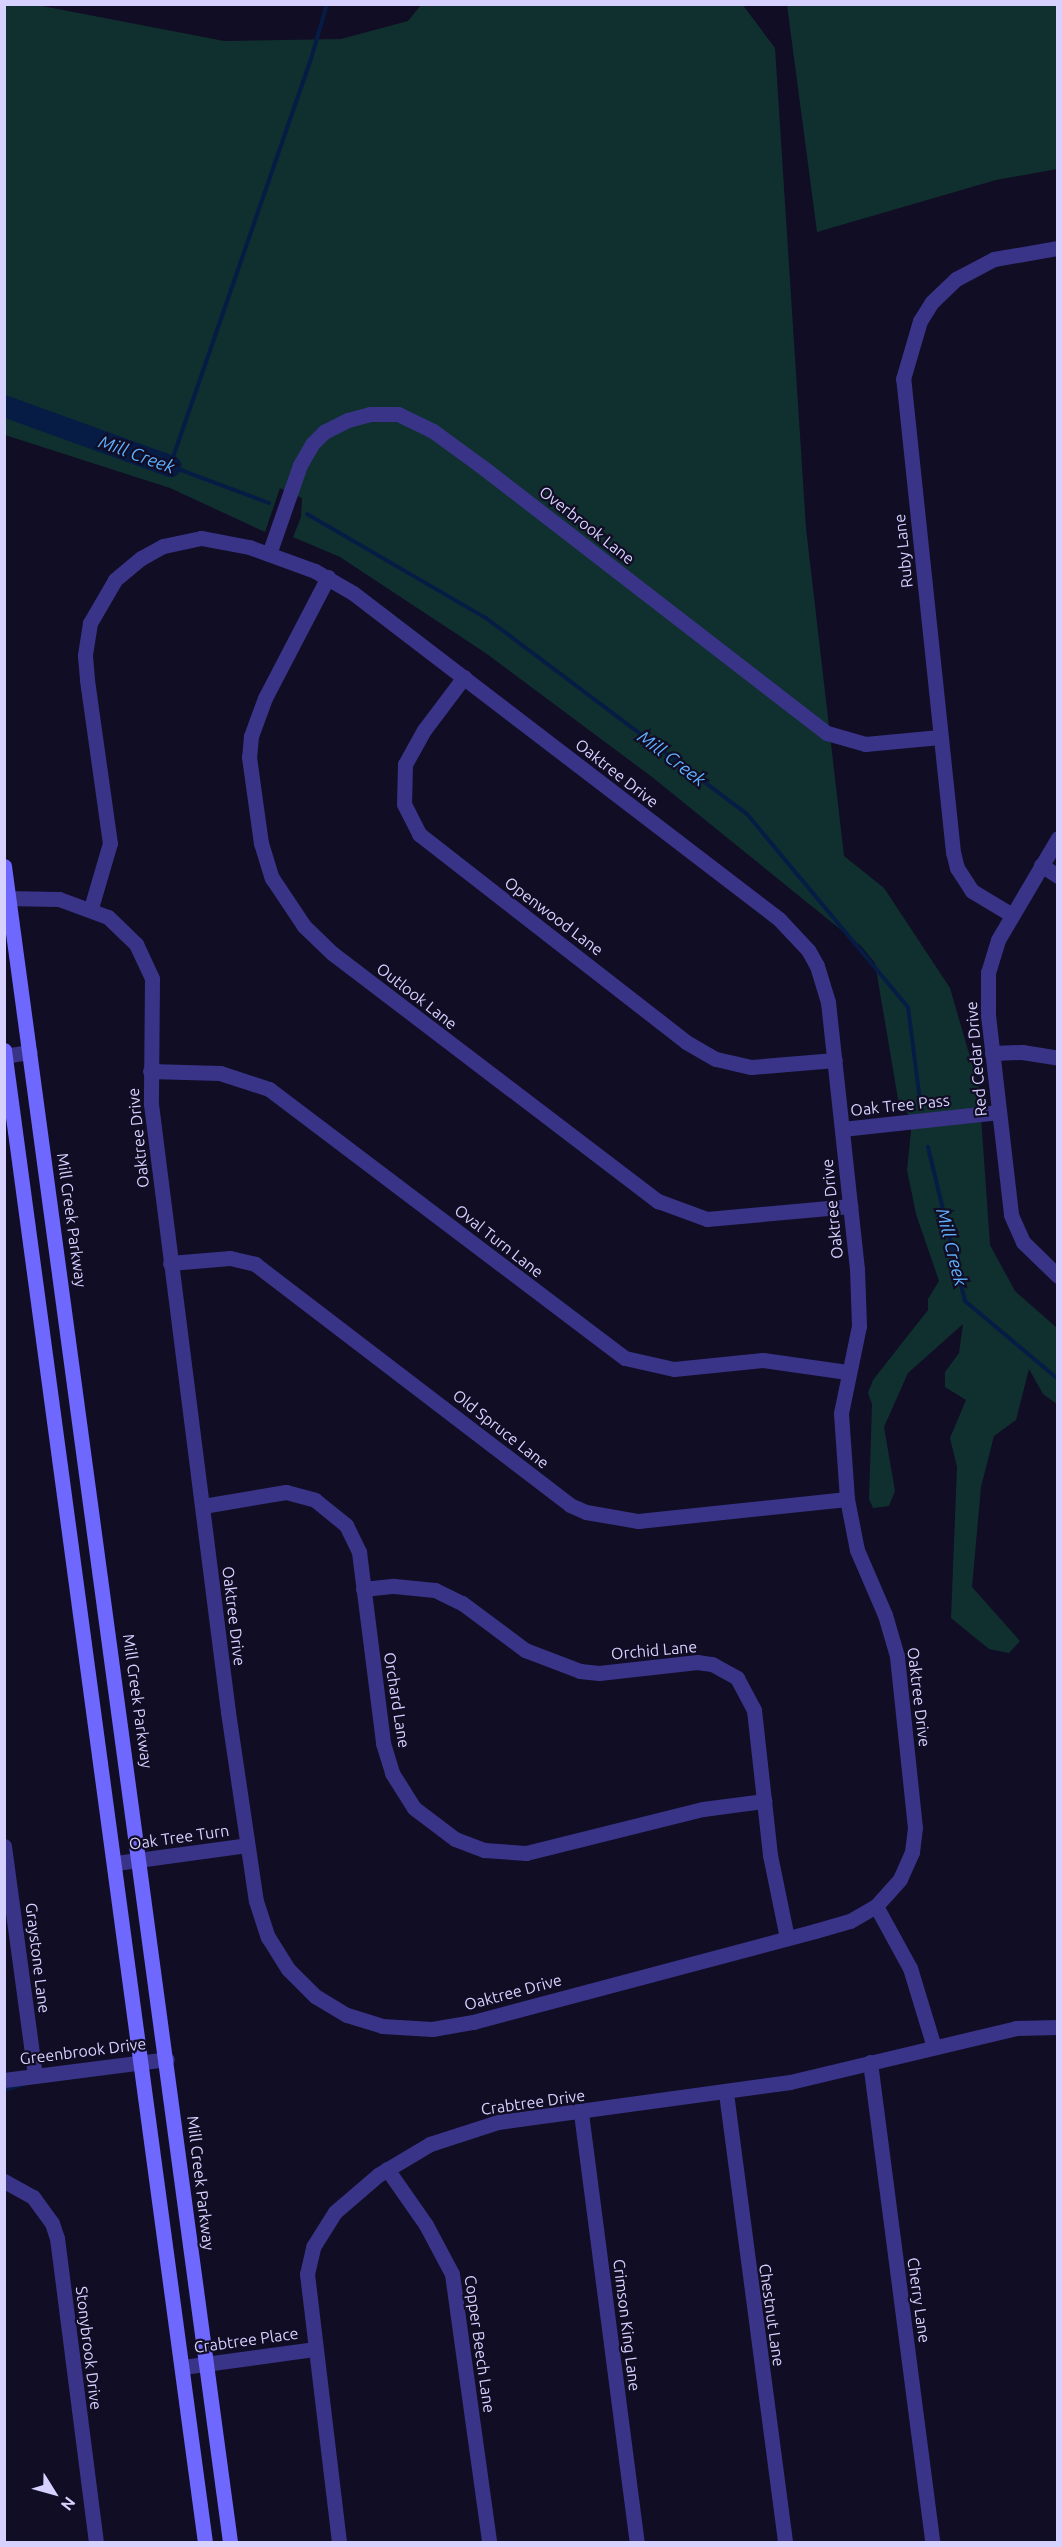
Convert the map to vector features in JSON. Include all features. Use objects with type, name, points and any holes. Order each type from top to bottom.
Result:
[{"type":"main road","name":"Mill Creek Parkway","points":[[4,866],[141,1860],[230,2542]]},
{"type":"main road","points":[[5,1054],[116,1863],[205,2542]]},
{"type":"street","name":"Ruby Lane","points":[[1012,915],[972,891],[957,868],[940,737],[904,404],[906,360],[932,302],[956,279],[994,259],[1058,248]]},
{"type":"street","name":"Overbrook Lane","points":[[269,554],[300,465],[312,444],[324,432],[348,420],[370,414],[398,414],[433,431],[477,462],[827,733],[865,744],[940,737]]},
{"type":"street","name":"Oaktree Drive","points":[[7,898],[59,899],[91,908],[123,929],[146,963],[154,1002],[150,1071],[170,1263],[247,1845],[261,1919],[288,1969],[331,2006],[382,2026],[449,2027],[850,1921],[876,1906],[904,1872],[915,1828],[897,1656],[885,1615],[857,1550],[847,1499],[841,1421],[847,1372],[857,1340],[860,1308],[835,1060],[822,978],[796,935],[464,677],[328,577],[231,541],[201,538],[163,546],[122,573],[95,610],[85,656],[110,843],[91,908]]},
{"type":"street","name":"Outlook Lane","points":[[328,577],[265,698],[251,736],[249,757],[267,861],[284,899],[304,926],[332,953],[666,1206],[706,1219],[850,1206]]},
{"type":"street","name":"Openwood Lane","points":[[464,677],[424,730],[405,764],[404,804],[419,834],[686,1042],[716,1059],[751,1067],[835,1060]]},
{"type":"street","name":"Red Cedar Drive","points":[[1058,838],[1012,915],[988,972],[992,1053],[1007,1192],[1016,1230],[1037,1260],[1058,1276]]},
{"type":"street","points":[[1041,865],[1058,876]]},
{"type":"street","points":[[5,1054],[30,1052]]},
{"type":"street","points":[[992,1053],[1023,1052],[1058,1058]]},
{"type":"street","name":"Oval Turn Lane","points":[[150,1071],[220,1073],[269,1089],[625,1358],[674,1369],[763,1360],[847,1372]]},
{"type":"street","name":"Oak Tree Pass","points":[[842,1129],[999,1112]]},
{"type":"street","name":"Old Spruce Lane","points":[[170,1263],[230,1257],[255,1264],[570,1505],[586,1512],[638,1521],[847,1499]]},
{"type":"street","name":"Orchard Lane","points":[[203,1506],[286,1492],[315,1500],[340,1517],[354,1538],[383,1743],[392,1773],[414,1808],[455,1839],[484,1850],[526,1853],[703,1809],[764,1801]]},
{"type":"street","name":"Orchid Lane","points":[[363,1589],[420,1586],[435,1590],[462,1603],[525,1650],[579,1671],[599,1673],[697,1662],[727,1670],[745,1687],[754,1710],[770,1855],[787,1938]]},
{"type":"street","name":"Oak Tree Turn","points":[[116,1863],[247,1845]]},
{"type":"street","name":"Graystone Lane","points":[[4,1846],[10,1929],[35,2076]]},
{"type":"street","points":[[876,1906],[910,1968],[934,2047]]},
{"type":"street","name":"Crabtree Drive","points":[[339,2542],[306,2291],[314,2247],[344,2201],[387,2169],[412,2152],[457,2134],[498,2122],[726,2093],[1016,2028],[1058,2027]]},
{"type":"street","name":"Greenbrook Drive","points":[[4,2079],[167,2059]]},
{"type":"street","name":"Cherry Lane","points":[[870,2062],[932,2542]]},
{"type":"street","name":"Chestnut Lane","points":[[726,2093],[784,2542]]},
{"type":"street","name":"Crimson King Lane","points":[[581,2113],[637,2542]]},
{"type":"street","name":"Copper Beech Lane","points":[[387,2169],[426,2225],[452,2274],[489,2542]]},
{"type":"street","name":"Stonybrook Drive","points":[[4,2181],[33,2197],[52,2223],[57,2238],[96,2542]]},
{"type":"street","name":"Crabtree Place","points":[[183,2367],[314,2349]]},
{"type":"green space","points":[[742,4],[775,48],[806,528],[844,856],[884,888],[950,988],[979,1088],[990,1245],[1015,1291],[1057,1328],[1057,1404],[1043,1394],[1029,1369],[1016,1420],[994,1436],[981,1487],[972,1587],[1020,1641],[1009,1653],[989,1649],[951,1618],[957,1467],[950,1438],[966,1400],[945,1387],[945,1372],[959,1353],[963,1324],[908,1373],[884,1427],[895,1491],[889,1506],[873,1508],[869,1499],[872,1404],[868,1393],[873,1380],[928,1310],[928,1299],[939,1281],[916,1214],[907,1170],[911,1131],[908,1114],[898,1099],[875,963],[861,946],[652,777],[487,654],[340,557],[293,537],[301,517],[302,498],[280,488],[265,532],[170,488],[5,435],[5,5],[37,5],[224,41],[341,39],[408,21],[421,5]]},
{"type":"green space","points":[[787,5],[1057,5],[1057,169],[996,180],[817,232]]},
{"type":"waterway","points":[[269,503],[170,466],[311,59],[327,4]]},
{"type":"waterway","name":"Mill Creek","points":[[4,406],[170,466]]},
{"type":"waterway","name":"Mill Creek","points":[[307,514],[486,618],[747,814],[908,1007],[920,1101]]},
{"type":"waterway","name":"Mill Creek","points":[[928,1147],[965,1301],[1058,1379]]},
{"type":"waterway","points":[[4,2090],[25,2084]]}]
